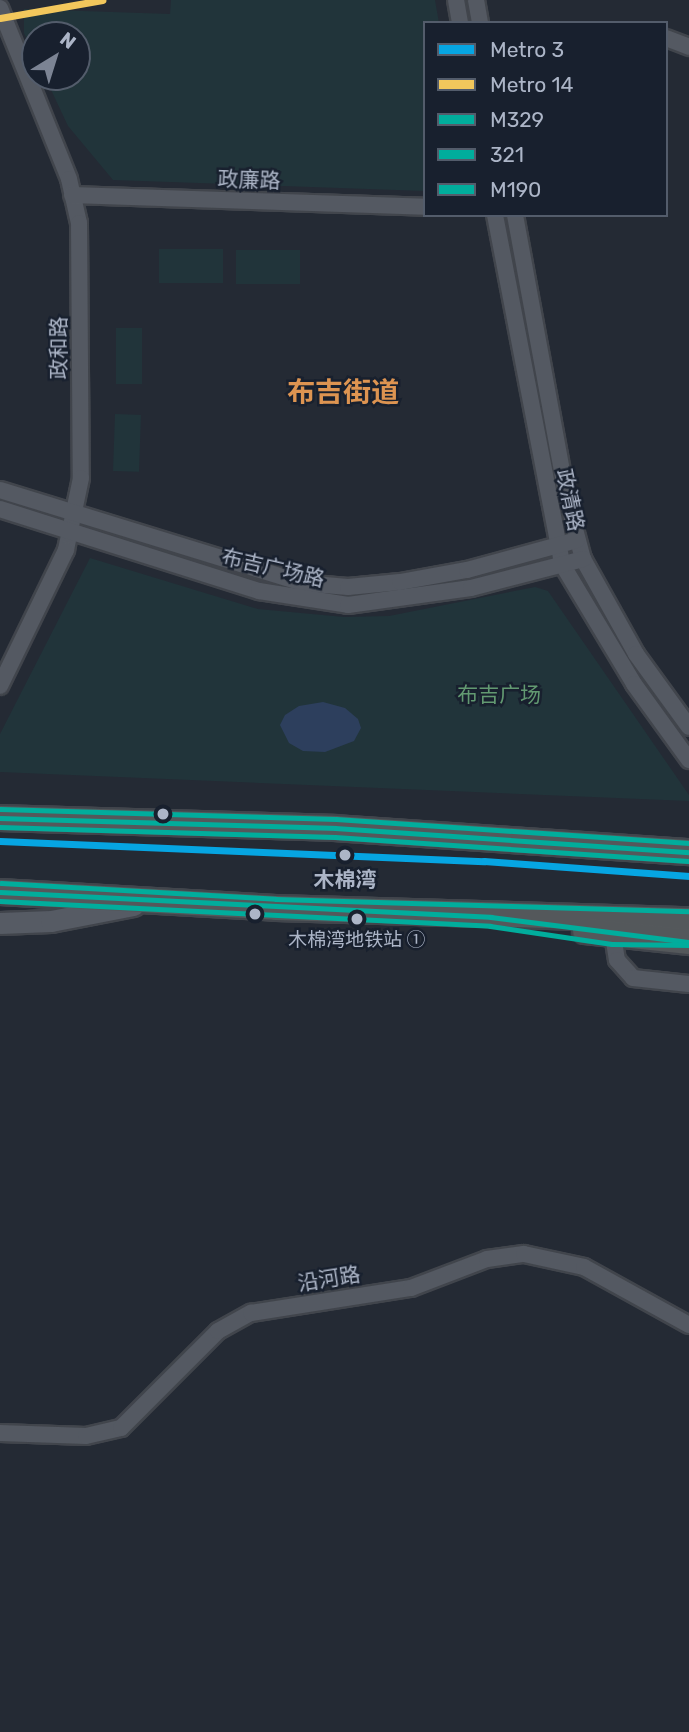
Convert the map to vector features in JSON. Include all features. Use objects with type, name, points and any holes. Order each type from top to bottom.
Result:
[{"type":"highway","points":[[0,818],[335,828],[689,852]]},
{"type":"highway","points":[[0,892],[149,902],[491,917],[689,920]]},
{"type":"highway","points":[[491,917],[613,935],[689,942]]},
{"type":"highway","points":[[613,935],[689,936]]},
{"type":"main road","points":[[0,923],[51,921],[149,902]]},
{"type":"street","points":[[456,0],[460,21]]},
{"type":"street","points":[[475,0],[480,21]]},
{"type":"street","name":"政和路","points":[[0,8],[72,195],[79,223],[81,478],[72,532],[42,604],[0,686]]},
{"type":"street","points":[[668,39],[689,47]]},
{"type":"street","name":"政廉路","points":[[72,195],[423,208]]},
{"type":"street","name":"政清路","points":[[495,217],[562,564],[634,684],[689,760]]},
{"type":"street","name":"政清路","points":[[515,217],[583,559],[636,653],[689,727]]},
{"type":"street","name":"布吉广场路","points":[[0,490],[265,573],[302,583],[348,587],[467,570],[578,540]]},
{"type":"street","name":"布吉广场路","points":[[0,509],[259,591],[348,605],[471,588],[583,559]]},
{"type":"street","points":[[661,850],[689,837]]},
{"type":"street","points":[[613,935],[617,960],[632,978],[689,984]]},
{"type":"street","name":"沿河路","points":[[0,1433],[86,1436],[121,1428],[218,1331],[251,1313],[411,1288],[488,1259],[524,1254],[584,1267],[689,1325]]},
{"type":"green space","points":[[171,0],[435,0],[439,21],[423,21],[423,191],[113,180],[68,126],[52,91],[91,91],[91,21],[24,21],[24,9],[170,14]]},
{"type":"green space","points":[[159,249],[223,249],[223,283],[159,283]]},
{"type":"green space","points":[[236,250],[300,250],[300,284],[236,284]]},
{"type":"green space","points":[[116,328],[142,328],[142,384],[116,384]]},
{"type":"green space","points":[[115,414],[141,415],[139,472],[113,471]]},
{"type":"green space","name":"布吉广场","points":[[90,558],[258,609],[344,617],[389,616],[535,587],[548,591],[689,795],[689,801],[0,772],[0,734]]},
{"type":"water","points":[[323,702],[345,708],[358,719],[361,728],[354,741],[325,752],[303,751],[289,743],[280,725],[285,715],[299,706]]},
{"type":"metro line","name":"14","points":[[0,18],[102,0]]},
{"type":"metro line","name":"3","points":[[0,841],[484,861],[689,876]]},
{"type":"transit line","name":"M190","points":[[0,809],[336,819],[689,843]]},
{"type":"transit line","name":"M329","points":[[0,818],[335,828],[689,852]]},
{"type":"transit line","name":"321","points":[[0,827],[335,837],[688,861]]},
{"type":"transit line","name":"M190","points":[[1,883],[276,899],[689,911]]},
{"type":"transit line","name":"M329","points":[[0,892],[491,917],[689,942]]},
{"type":"transit line","name":"321","points":[[0,901],[490,926],[612,944],[689,945]]},
{"type":"place","name":"木棉湾","points":[[345,855]]},
{"type":"place","name":"木棉湾地铁站 ①","points":[[357,919]]},
{"type":"district","name":"布吉街道","points":[[343,393]]}]
